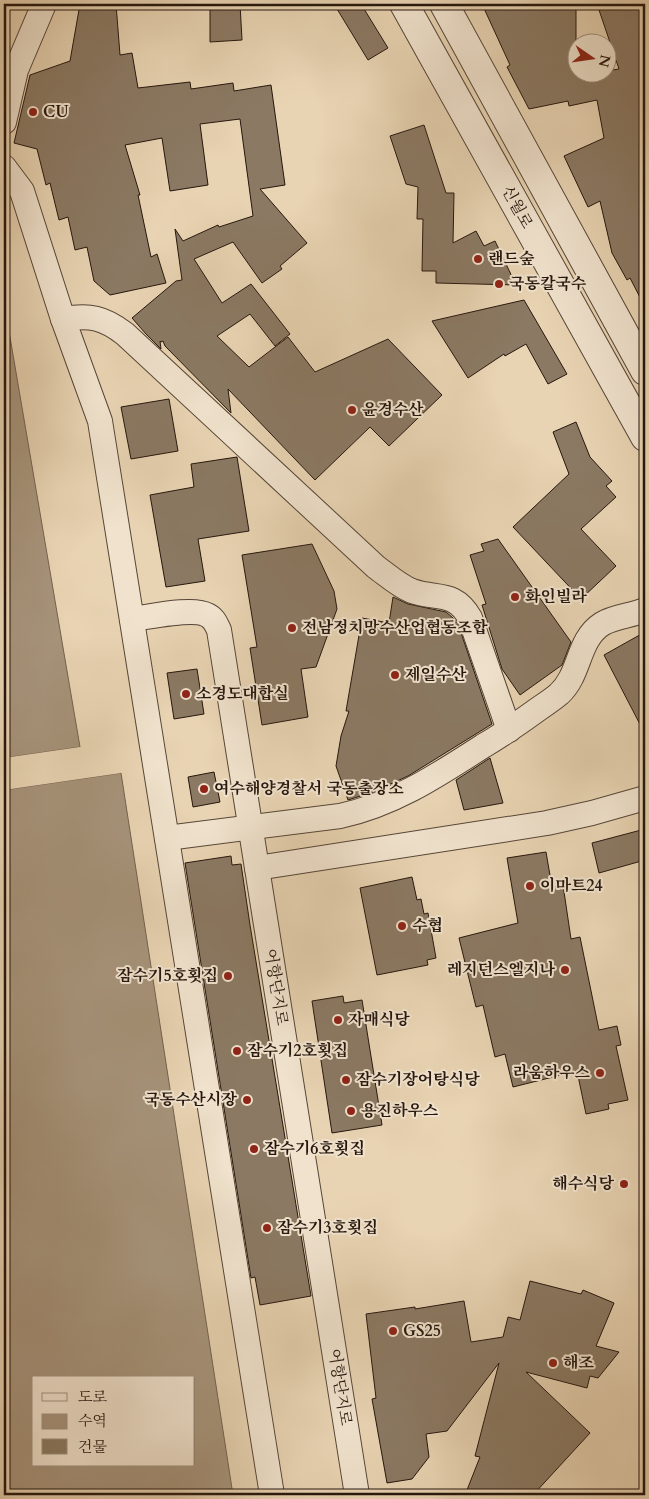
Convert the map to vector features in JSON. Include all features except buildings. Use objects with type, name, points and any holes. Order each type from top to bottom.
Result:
[{"type":"street","points":[[4,122],[16,70],[44,4]]},
{"type":"street","name":"신월로","points":[[404,4],[645,437]]},
{"type":"street","name":"신월로","points":[[444,4],[645,371]]},
{"type":"street","points":[[4,167],[22,191],[63,319],[100,421],[272,1495]]},
{"type":"street","points":[[63,319],[77,317],[94,318],[104,320],[114,326],[125,334],[376,567],[410,591],[447,598],[457,602],[464,608],[470,618],[509,730]]},
{"type":"street","points":[[167,838],[340,816],[361,812],[380,805],[443,772],[509,730],[558,695],[566,687],[574,674],[584,646],[594,630],[613,619],[645,610]]},
{"type":"street","name":"어항단지로","points":[[132,619],[186,612],[206,614],[214,620],[219,630],[357,1495]]},
{"type":"street","points":[[257,868],[547,823],[645,798]]},
{"type":"water","points":[[4,302],[80,747],[4,758]]},
{"type":"water","points":[[121,773],[233,1495],[4,1495],[4,790]]},
{"type":"pier","points":[[83,747],[80,750],[4,760],[4,758]]},
{"type":"pier","points":[[120,771],[121,773],[4,790],[4,788]]},
{"type":"place","name":"CU","points":[[33,112]]},
{"type":"place","name":"랜드숲","points":[[478,259]]},
{"type":"place","name":"국동칼국수","points":[[499,284]]},
{"type":"place","name":"윤경수산","points":[[352,410]]},
{"type":"place","name":"화인빌라","points":[[515,597]]},
{"type":"place","name":"전남정치망수산업협동조합","points":[[292,628]]},
{"type":"place","name":"제일수산","points":[[395,675]]},
{"type":"place","name":"소경도대합실","points":[[186,694]]},
{"type":"place","name":"여수해양경찰서 국동출장소","points":[[204,789]]},
{"type":"place","name":"이마트24","points":[[530,886]]},
{"type":"place","name":"수협","points":[[402,926]]},
{"type":"place","name":"레지던스엘지나","points":[[565,970]]},
{"type":"place","name":"잠수기5호횟집","points":[[228,976]]},
{"type":"place","name":"자매식당","points":[[338,1020]]},
{"type":"place","name":"잠수기2호횟집","points":[[237,1051]]},
{"type":"place","name":"라움하우스","points":[[600,1073]]},
{"type":"place","name":"잠수기장어탕식당","points":[[346,1080]]},
{"type":"place","name":"국동수산시장","points":[[247,1100]]},
{"type":"place","name":"용진하우스","points":[[351,1111]]},
{"type":"place","name":"잠수기6호횟집","points":[[254,1149]]},
{"type":"place","name":"해수식당","points":[[624,1184]]},
{"type":"place","name":"잠수기3호횟집","points":[[267,1228]]},
{"type":"place","name":"GS25","points":[[393,1331]]},
{"type":"place","name":"해조","points":[[553,1363]]}]
